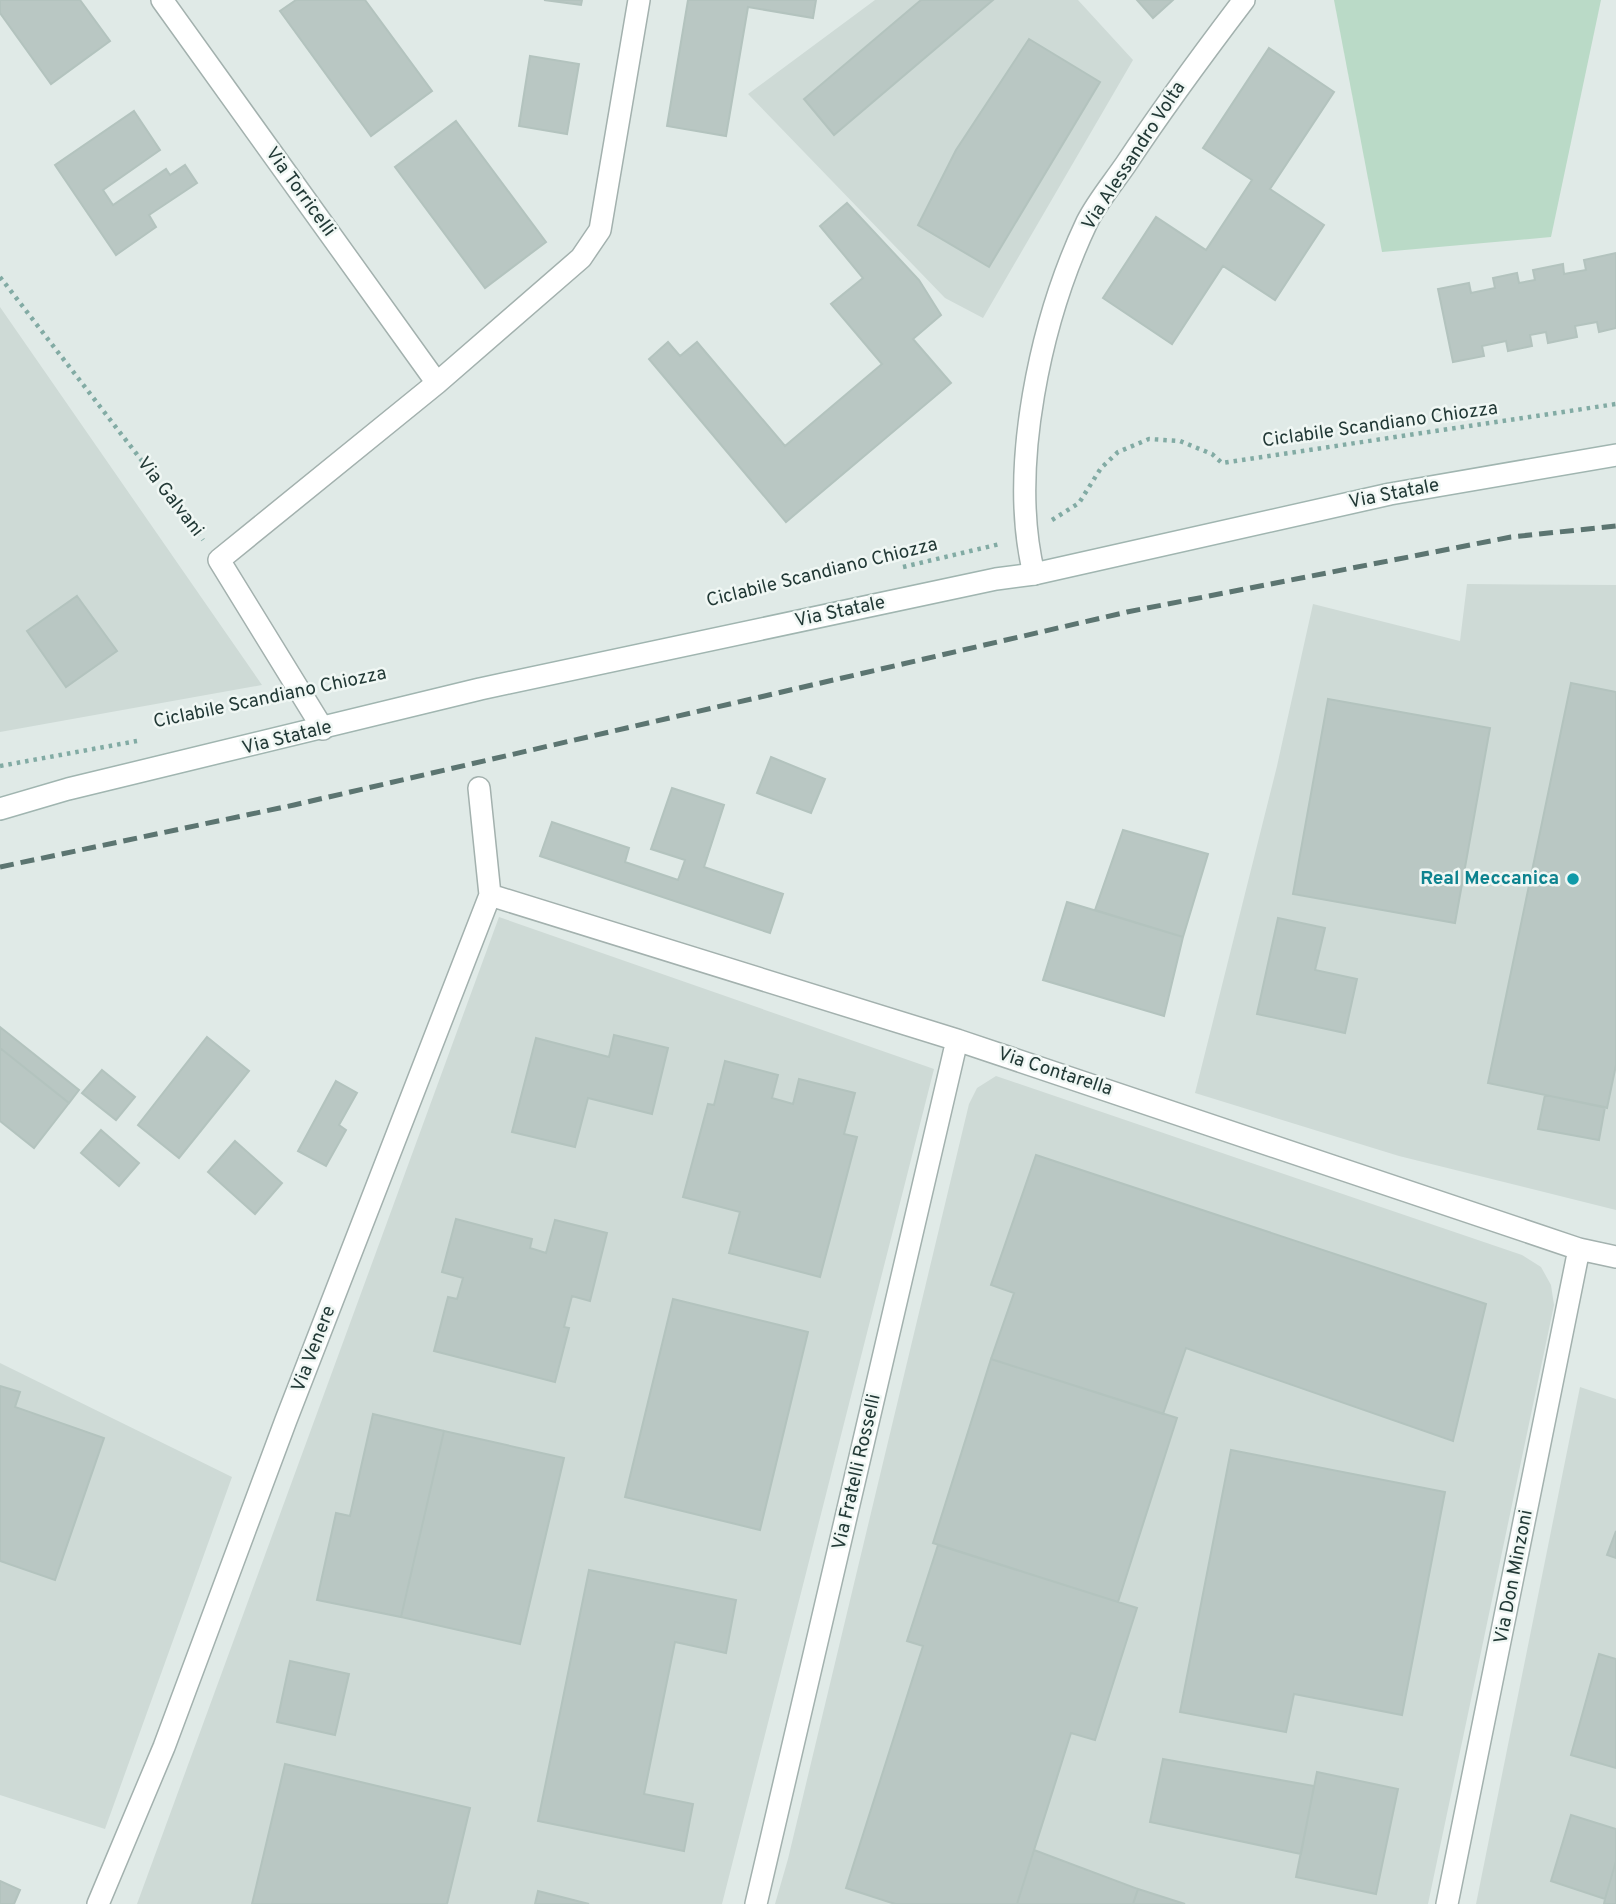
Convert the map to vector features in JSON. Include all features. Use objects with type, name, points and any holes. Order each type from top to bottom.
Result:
[{"type":"street","name":"Via Torricelli","points":[[162,0],[438,383]]},
{"type":"street","points":[[323,729],[219,560],[438,383],[581,258],[600,230],[639,0]]},
{"type":"street","name":"Via Alessandro Volta","points":[[1034,574],[1025,537],[1030,442],[1042,344],[1088,220],[1164,105],[1244,0]]},
{"type":"street","name":"Via Statale","points":[[0,809],[68,789],[480,690],[983,581],[1034,574],[1390,494],[1616,455]]},
{"type":"street","name":"Via Venere","points":[[98,1904],[164,1747],[286,1420],[490,895],[479,788]]},
{"type":"street","name":"Via Statale","points":[[0,793],[68,789]]},
{"type":"street","name":"Via Contarella","points":[[490,895],[957,1040],[1578,1249],[1616,1257]]},
{"type":"street","name":"Via Fratelli Rosselli","points":[[756,1904],[957,1040]]},
{"type":"street","name":"Via Don Minzoni","points":[[1447,1904],[1578,1249]]},
{"type":"path","name":"Via Galvani","points":[[0,277],[219,560]]},
{"type":"path","name":"Ciclabile Scandiano Chiozza","points":[[890,570],[1025,537],[1079,503],[1101,468],[1118,452],[1149,439],[1180,441],[1212,454],[1222,463],[1616,404]]},
{"type":"path","name":"Ciclabile Scandiano Chiozza","points":[[0,766],[142,740]]},
{"type":"shaded area","points":[[875,0],[1078,0],[1133,60],[983,318],[945,298],[748,94]]},
{"type":"shaded area","points":[[0,307],[262,685],[0,732]]},
{"type":"shaded area","points":[[1467,584],[1616,585],[1616,1210],[1399,1156],[1195,1093],[1277,766],[1313,604],[1460,641]]},
{"type":"shaded area","points":[[499,917],[934,1069],[722,1904],[137,1904]]},
{"type":"shaded area","points":[[996,1076],[1522,1255],[1541,1267],[1551,1285],[1554,1305],[1428,1904],[775,1904],[969,1104],[977,1088]]},
{"type":"shaded area","points":[[0,1363],[232,1477],[105,1829],[0,1795]]},
{"type":"shaded area","points":[[1580,1387],[1616,1399],[1616,1904],[1476,1904]]},
{"type":"green space","points":[[1334,0],[1601,0],[1551,237],[1382,252]]},
{"type":"building","points":[[0,0],[80,0],[110,41],[51,84],[0,13]]},
{"type":"building","points":[[296,0],[365,0],[432,91],[371,136],[280,11]]},
{"type":"building","points":[[544,0],[582,0],[581,5]]},
{"type":"building","points":[[688,0],[816,0],[813,18],[748,7],[726,136],[667,126]]},
{"type":"building","points":[[921,0],[993,0],[834,135],[804,99]]},
{"type":"building","points":[[1137,0],[1173,0],[1153,18]]},
{"type":"building","points":[[1029,39],[1100,82],[989,267],[918,225],[956,150]]},
{"type":"building","points":[[1269,48],[1334,92],[1270,189],[1324,225],[1275,300],[1223,266],[1172,344],[1103,298],[1156,217],[1206,250],[1252,180],[1203,148]]},
{"type":"building","points":[[530,56],[579,64],[567,134],[519,126]]},
{"type":"building","points":[[134,111],[160,150],[103,190],[113,205],[166,169],[170,175],[185,165],[197,183],[149,215],[156,227],[116,255],[55,165]]},
{"type":"building","points":[[456,121],[546,242],[485,288],[395,167]]},
{"type":"building","points":[[847,203],[919,280],[941,315],[913,339],[951,383],[786,522],[649,359],[668,342],[680,356],[697,342],[785,446],[882,364],[831,304],[863,278],[820,226]]},
{"type":"building","points":[[1616,253],[1616,328],[1599,332],[1597,322],[1575,326],[1577,337],[1548,343],[1546,332],[1530,335],[1532,346],[1508,351],[1506,341],[1482,346],[1484,356],[1453,362],[1438,289],[1469,283],[1471,293],[1495,288],[1493,278],[1517,273],[1519,283],[1535,280],[1533,270],[1563,264],[1564,274],[1586,270],[1584,260]]},
{"type":"building","points":[[77,596],[117,651],[66,687],[27,631]]},
{"type":"building","name":"Real Meccanica","points":[[1571,683],[1616,692],[1616,1065],[1607,1108],[1488,1083]]},
{"type":"building","points":[[1328,699],[1490,728],[1455,923],[1293,894]]},
{"type":"building","points":[[771,757],[825,779],[811,813],[757,793]]},
{"type":"building","points":[[672,788],[724,805],[704,867],[783,894],[770,933],[540,856],[552,822],[629,848],[625,862],[678,880],[685,860],[651,849]]},
{"type":"building","points":[[1123,830],[1208,854],[1183,937],[1095,910]]},
{"type":"building","points":[[1067,902],[1183,937],[1164,1016],[1043,980]]},
{"type":"building","points":[[1278,918],[1325,928],[1315,970],[1357,979],[1345,1033],[1257,1014]]},
{"type":"building","points":[[0,1027],[79,1090],[69,1103],[0,1048]]},
{"type":"building","points":[[614,1035],[668,1048],[652,1114],[588,1098],[575,1147],[512,1132],[536,1038],[609,1057]]},
{"type":"building","points":[[207,1037],[249,1071],[179,1158],[138,1125]]},
{"type":"building","points":[[0,1048],[69,1103],[34,1148],[0,1121]]},
{"type":"building","points":[[725,1061],[778,1075],[772,1098],[793,1104],[799,1079],[855,1093],[844,1134],[857,1137],[820,1277],[729,1253],[740,1212],[683,1197],[708,1104],[714,1105]]},
{"type":"building","points":[[102,1070],[135,1097],[116,1120],[82,1093]]},
{"type":"building","points":[[336,1081],[357,1093],[339,1125],[346,1130],[326,1166],[298,1151]]},
{"type":"building","points":[[1545,1095],[1605,1107],[1599,1140],[1538,1129]]},
{"type":"building","points":[[101,1130],[139,1163],[119,1186],[81,1153]]},
{"type":"building","points":[[235,1141],[282,1183],[255,1214],[208,1172]]},
{"type":"building","points":[[1036,1155],[1486,1304],[1453,1441],[1186,1348],[1163,1414],[991,1359],[1014,1293],[991,1285]]},
{"type":"building","points":[[456,1219],[532,1239],[530,1248],[546,1253],[555,1220],[607,1233],[590,1301],[572,1296],[564,1327],[569,1328],[555,1382],[434,1351],[448,1297],[457,1299],[463,1278],[442,1272]]},
{"type":"building","points":[[673,1299],[808,1332],[760,1530],[625,1497]]},
{"type":"building","points":[[991,1359],[1177,1418],[1118,1602],[933,1543]]},
{"type":"building","points":[[0,1386],[20,1392],[15,1407],[104,1438],[55,1580],[0,1561]]},
{"type":"building","points":[[373,1414],[444,1431],[401,1617],[317,1600],[336,1513],[350,1516]]},
{"type":"building","points":[[444,1431],[564,1458],[520,1644],[401,1617]]},
{"type":"building","points":[[1231,1450],[1445,1492],[1402,1715],[1294,1694],[1286,1732],[1180,1712]]},
{"type":"building","points":[[1616,1531],[1616,1558],[1607,1555]]},
{"type":"building","points":[[938,1545],[1137,1608],[1095,1740],[1071,1733],[1017,1904],[895,1904],[846,1888],[923,1646],[907,1641]]},
{"type":"building","points":[[589,1570],[736,1600],[726,1653],[675,1642],[644,1794],[693,1804],[684,1851],[538,1821]]},
{"type":"building","points":[[1599,1654],[1616,1659],[1616,1768],[1571,1755]]},
{"type":"building","points":[[290,1661],[349,1674],[335,1735],[277,1722]]},
{"type":"building","points":[[1163,1759],[1314,1786],[1301,1854],[1150,1822]]},
{"type":"building","points":[[285,1764],[470,1808],[447,1904],[252,1904]]},
{"type":"building","points":[[1317,1772],[1398,1789],[1376,1894],[1296,1877]]},
{"type":"building","points":[[1571,1815],[1616,1829],[1616,1861],[1605,1899],[1551,1881]]},
{"type":"building","points":[[1034,1850],[1138,1889],[1133,1904],[1017,1904]]},
{"type":"building","points":[[1616,1861],[1616,1904],[1604,1904],[1605,1899]]},
{"type":"building","points":[[0,1881],[20,1890],[14,1904],[0,1904]]},
{"type":"building","points":[[1138,1889],[1185,1904],[1133,1904]]},
{"type":"building","points":[[538,1891],[589,1904],[535,1904]]},
{"type":"railway","points":[[0,867],[294,805],[1127,612],[1511,537],[1616,526]]},
{"type":"place","name":"Real Meccanica","points":[[1573,879]]}]
